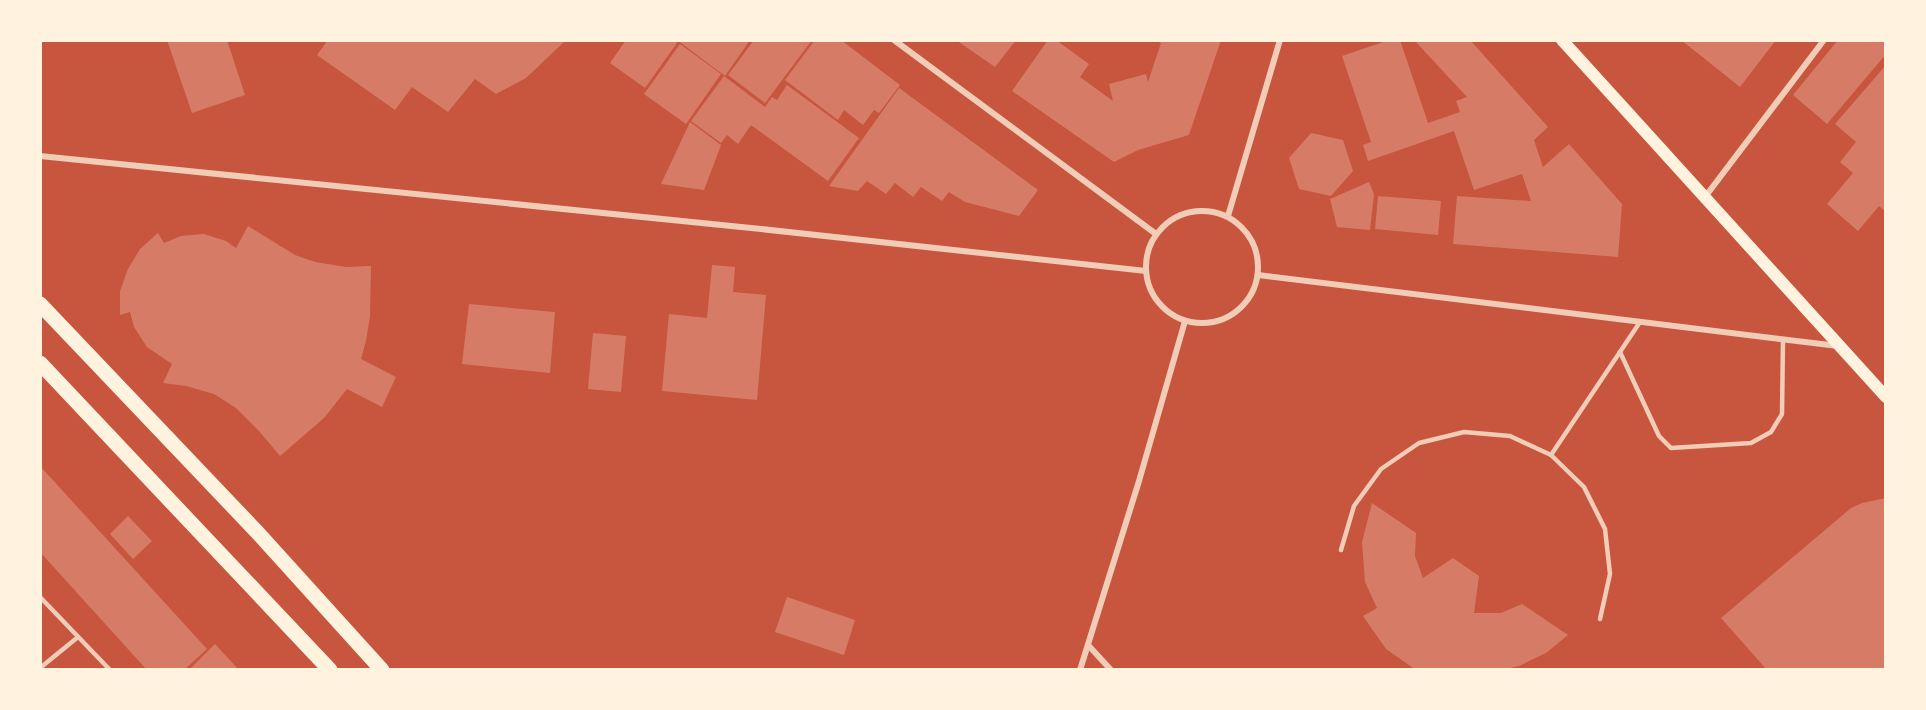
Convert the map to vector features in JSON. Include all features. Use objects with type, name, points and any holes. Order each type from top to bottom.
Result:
[{"type":"main road","points":[[1563,40],[1886,397]]},
{"type":"main road","points":[[40,304],[258,533],[382,669]]},
{"type":"main road","points":[[40,363],[330,669]]},
{"type":"street","points":[[894,40],[1156,234]]},
{"type":"street","points":[[1228,216],[1280,40]]},
{"type":"street","points":[[1704,198],[1824,40]]},
{"type":"street","points":[[40,156],[773,230],[1146,271]]},
{"type":"street","points":[[1202,210],[1228,216],[1246,232],[1257,252],[1258,275],[1252,294],[1240,309],[1224,320],[1204,324],[1185,321],[1166,310],[1152,293],[1146,271],[1146,258],[1156,234],[1176,216],[1202,210]]},
{"type":"street","points":[[1258,275],[1838,346]]},
{"type":"street","points":[[1080,669],[1136,492],[1185,321]]},
{"type":"street","points":[[1088,645],[1112,669]]},
{"type":"lane","points":[[1551,455],[1640,322]]},
{"type":"lane","points":[[1620,352],[1659,436],[1671,448],[1751,443],[1771,432],[1782,414],[1783,340]]},
{"type":"lane","points":[[1341,550],[1354,506],[1374,478],[1381,469],[1419,443],[1464,432],[1510,436],[1551,455],[1584,487],[1605,529],[1610,574],[1600,619]]},
{"type":"lane","points":[[40,597],[110,669]]},
{"type":"lane","points":[[40,668],[78,637]]},
{"type":"building","points":[[167,40],[227,40],[245,95],[192,113]]},
{"type":"building","points":[[328,40],[566,40],[526,78],[496,94],[475,79],[448,112],[412,87],[395,110],[317,55]]},
{"type":"building","points":[[626,40],[674,40],[677,43],[645,88],[610,63]]},
{"type":"building","points":[[677,40],[750,40],[725,76]]},
{"type":"building","points":[[754,40],[812,40],[765,103],[728,75]]},
{"type":"building","points":[[815,40],[841,40],[900,85],[879,113],[874,110],[863,125],[844,110],[838,120],[785,80]]},
{"type":"building","points":[[956,40],[1016,40],[995,67]]},
{"type":"building","points":[[1048,40],[1056,40],[1089,64],[1080,77],[1113,101],[1109,84],[1146,74],[1148,82],[1161,43],[1155,40],[1221,40],[1189,135],[1138,150],[1114,162],[1012,91]]},
{"type":"building","points":[[1389,40],[1400,40],[1428,123],[1460,112],[1456,101],[1467,97],[1414,40],[1470,40],[1548,127],[1534,140],[1543,167],[1569,144],[1622,204],[1618,257],[1453,244],[1457,196],[1531,201],[1522,174],[1474,190],[1454,131],[1368,161],[1363,145],[1371,142],[1342,56]]},
{"type":"building","points":[[1681,40],[1776,40],[1740,87]]},
{"type":"building","points":[[1838,40],[1886,40],[1886,54],[1827,124],[1793,95]]},
{"type":"building","points":[[680,44],[721,74],[686,124],[644,94]]},
{"type":"building","points":[[1886,65],[1886,212],[1879,206],[1858,231],[1827,204],[1853,173],[1840,162],[1856,142],[1835,124]]},
{"type":"building","points":[[724,76],[765,107],[772,97],[777,100],[787,85],[859,138],[828,181],[751,125],[738,144],[727,135],[721,143],[691,121]]},
{"type":"building","points":[[899,88],[1038,190],[1019,216],[965,202],[949,192],[942,201],[921,187],[913,197],[895,183],[886,194],[867,181],[858,191],[829,186]]},
{"type":"building","points":[[690,122],[721,145],[704,190],[661,184]]},
{"type":"building","points":[[1311,133],[1343,140],[1353,171],[1331,196],[1299,189],[1289,158]]},
{"type":"building","points":[[1369,182],[1374,194],[1370,230],[1337,227],[1330,199]]},
{"type":"building","points":[[1378,196],[1441,201],[1438,235],[1375,229]]},
{"type":"building","points":[[248,226],[295,255],[315,262],[346,267],[371,266],[370,316],[361,359],[396,377],[382,407],[347,389],[324,418],[280,456],[236,408],[214,394],[186,386],[163,383],[172,364],[147,347],[134,327],[130,312],[120,315],[120,291],[128,269],[140,249],[158,233],[164,243],[181,236],[204,234],[226,241],[236,248]]},
{"type":"building","points":[[712,265],[735,267],[733,292],[766,295],[757,400],[662,391],[669,314],[707,318]]},
{"type":"building","points":[[469,304],[555,312],[550,373],[462,364]]},
{"type":"building","points":[[593,333],[626,336],[621,392],[588,389]]},
{"type":"building","points":[[40,466],[207,649],[184,670],[147,670],[40,552]]},
{"type":"building","points":[[1886,498],[1886,670],[1767,670],[1721,618],[1851,508]]},
{"type":"building","points":[[1372,503],[1416,533],[1415,556],[1423,578],[1453,558],[1479,576],[1474,613],[1501,613],[1522,604],[1568,635],[1546,653],[1519,666],[1502,670],[1416,670],[1386,649],[1363,616],[1377,608],[1365,582],[1362,542]]},
{"type":"building","points":[[128,516],[152,541],[133,559],[110,534]]},
{"type":"building","points":[[787,597],[855,620],[844,655],[775,632]]},
{"type":"building","points":[[215,644],[239,670],[189,670]]}]
